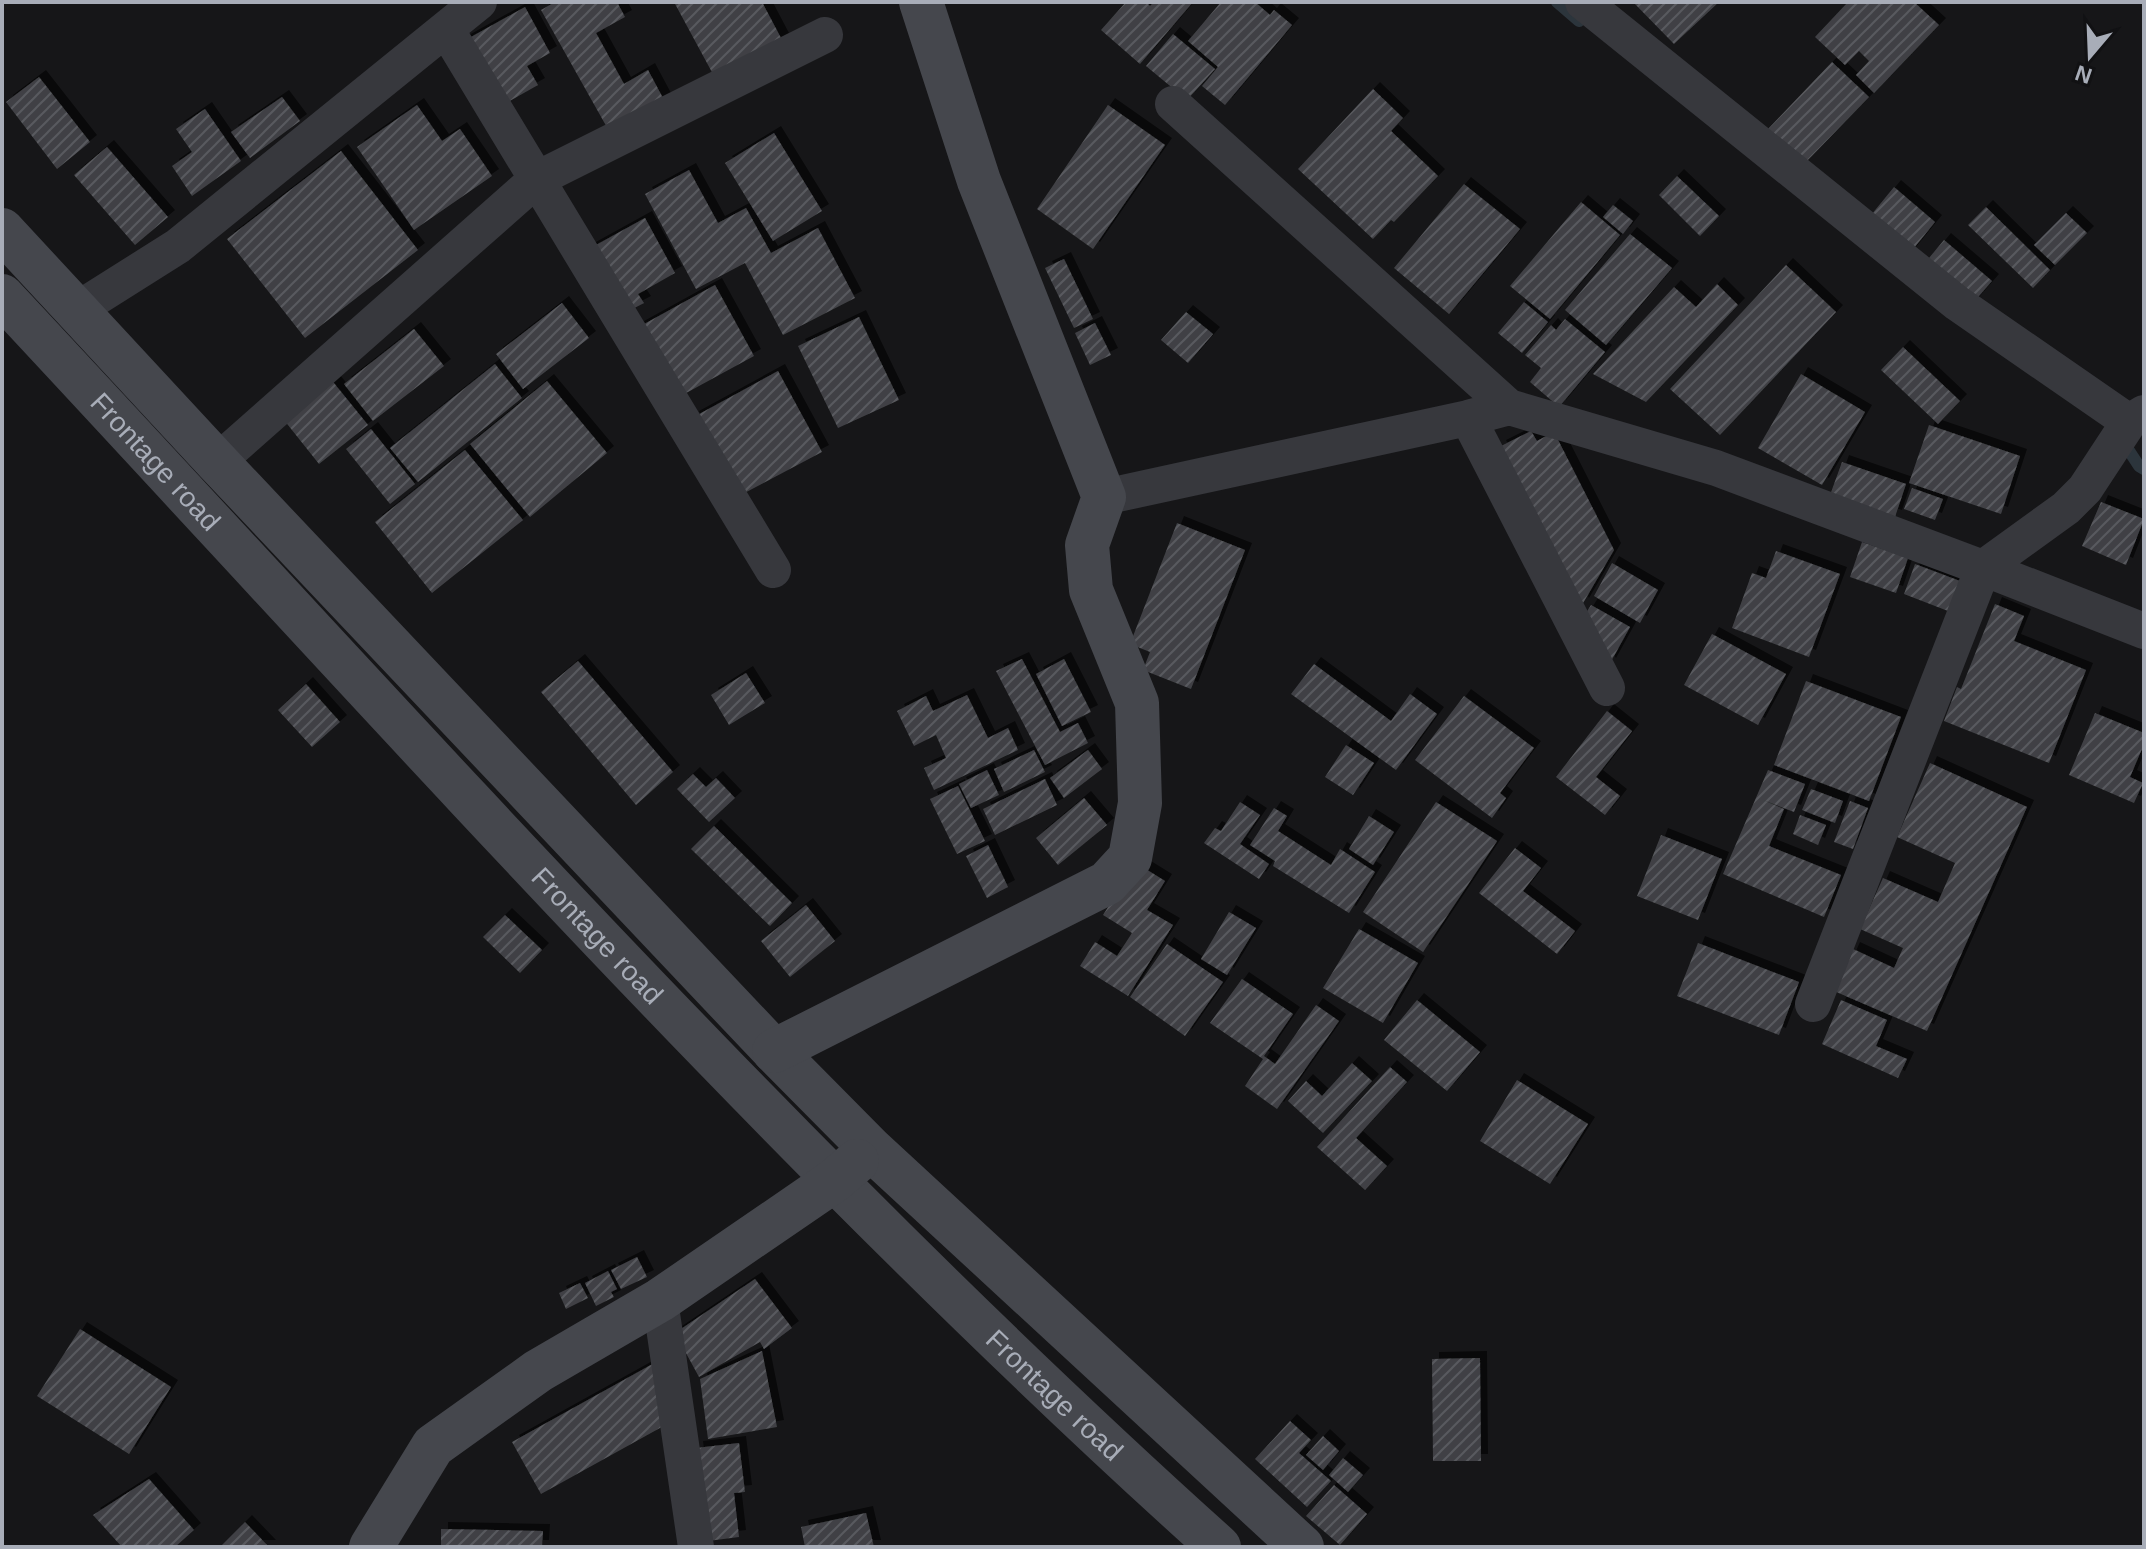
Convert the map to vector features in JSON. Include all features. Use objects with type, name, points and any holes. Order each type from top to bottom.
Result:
[{"type":"main road","points":[[774,1051],[1107,883],[1130,858],[1140,803],[1137,703],[1091,590],[1087,545],[1104,497],[979,181],[921,2]]},
{"type":"main road","points":[[2,230],[774,1051],[871,1149],[1302,1547]]},
{"type":"main road","name":"Frontage road","points":[[2,296],[542,877],[835,1180],[1112,1451],[1219,1547]]},
{"type":"main road","points":[[371,1547],[433,1446],[538,1371],[660,1300],[835,1180],[871,1149]]},
{"type":"street","points":[[75,311],[178,246],[479,2]]},
{"type":"street","points":[[1583,2],[1957,303],[2137,417],[2085,489],[2066,508],[1983,568],[1813,1004]]},
{"type":"street","points":[[446,29],[773,570]]},
{"type":"street","points":[[217,462],[537,179],[825,35]]},
{"type":"street","points":[[1173,104],[1509,407],[1716,468],[2144,631]]},
{"type":"street","points":[[1104,497],[1509,407]]},
{"type":"street","points":[[1468,418],[1607,688]]},
{"type":"street","points":[[660,1300],[696,1547]]},
{"type":"building","points":[[555,2],[617,2],[625,17],[596,33],[624,84],[648,70],[664,100],[609,131],[541,10]]},
{"type":"building","points":[[674,2],[762,2],[782,40],[714,76]]},
{"type":"building","points":[[1126,2],[1146,2],[1150,6],[1154,2],[1193,2],[1140,64],[1101,30]]},
{"type":"building","points":[[1221,2],[1255,2],[1270,15],[1274,10],[1292,25],[1225,105],[1202,86],[1218,67],[1188,41]]},
{"type":"building","points":[[1633,2],[1719,2],[1674,44]]},
{"type":"building","points":[[1848,2],[1914,2],[1939,25],[1874,93],[1856,75],[1869,61],[1859,51],[1845,65],[1815,37]]},
{"type":"building","points":[[525,7],[550,53],[527,66],[538,85],[499,107],[462,42]]},
{"type":"building","points":[[1173,34],[1215,69],[1187,100],[1146,66]]},
{"type":"building","points":[[1832,62],[1869,97],[1804,164],[1768,129]]},
{"type":"building","points":[[39,77],[90,142],[57,169],[6,102]]},
{"type":"building","points":[[1373,89],[1403,118],[1391,131],[1438,176],[1394,222],[1391,220],[1373,239],[1298,169]]},
{"type":"building","points":[[282,97],[300,121],[250,158],[231,132]]},
{"type":"building","points":[[417,105],[442,141],[460,129],[492,176],[414,230],[357,147]]},
{"type":"building","points":[[1108,105],[1165,145],[1093,249],[1037,209]]},
{"type":"building","points":[[205,109],[241,161],[192,196],[172,166],[192,152],[176,129]]},
{"type":"building","points":[[774,133],[822,211],[773,241],[725,163]]},
{"type":"building","points":[[107,147],[168,217],[135,245],[74,175]]},
{"type":"building","points":[[341,151],[418,250],[305,338],[227,239]]},
{"type":"building","points":[[689,170],[718,223],[746,208],[771,253],[818,228],[855,298],[783,335],[745,263],[696,289],[645,194]]},
{"type":"building","points":[[1677,176],[1719,216],[1700,236],[1659,195]]},
{"type":"building","points":[[1464,184],[1520,229],[1449,314],[1394,268]]},
{"type":"building","points":[[1894,187],[1935,222],[1909,254],[1867,220]]},
{"type":"building","points":[[1581,202],[1620,235],[1550,319],[1510,286]]},
{"type":"building","points":[[1613,205],[1633,221],[1623,234],[1603,217]]},
{"type":"building","points":[[1986,207],[2050,270],[2033,288],[1968,225]]},
{"type":"building","points":[[2066,213],[2087,233],[2055,265],[2034,245]]},
{"type":"building","points":[[645,218],[675,273],[638,294],[644,303],[623,314],[587,250]]},
{"type":"building","points":[[1630,234],[1672,268],[1606,345],[1565,310]]},
{"type":"building","points":[[1944,240],[1992,281],[1972,304],[1924,264]]},
{"type":"building","points":[[1064,259],[1093,319],[1074,328],[1045,268]]},
{"type":"building","points":[[1786,265],[1836,312],[1720,435],[1670,389]]},
{"type":"building","points":[[1717,284],[1738,305],[1646,402],[1593,374],[1674,287],[1696,307]]},
{"type":"building","points":[[715,285],[754,356],[677,398],[637,328]]},
{"type":"building","points":[[1524,302],[1548,322],[1522,353],[1498,333]]},
{"type":"building","points":[[562,303],[589,338],[523,389],[496,354]]},
{"type":"building","points":[[1186,312],[1213,334],[1188,363],[1161,340]]},
{"type":"building","points":[[859,317],[899,400],[838,428],[798,346]]},
{"type":"building","points":[[1565,319],[1605,352],[1559,407],[1530,382],[1541,368],[1525,355],[1551,325],[1556,330]]},
{"type":"building","points":[[1095,323],[1111,355],[1090,365],[1075,333]]},
{"type":"building","points":[[414,329],[444,366],[373,421],[344,384]]},
{"type":"building","points":[[1903,347],[1960,401],[1938,424],[1881,370]]},
{"type":"building","points":[[495,364],[522,398],[418,482],[390,448]]},
{"type":"building","points":[[778,371],[822,452],[735,498],[692,418]]},
{"type":"building","points":[[1801,374],[1865,412],[1822,485],[1758,448]]},
{"type":"building","points":[[329,377],[368,425],[319,464],[280,415]]},
{"type":"building","points":[[547,381],[607,453],[530,517],[470,444]]},
{"type":"building","points":[[1929,425],[2020,456],[2001,514],[1909,483]]},
{"type":"building","points":[[371,429],[415,484],[390,504],[346,449]]},
{"type":"building","points":[[1531,431],[1537,441],[1554,432],[1614,550],[1582,605],[1499,447]]},
{"type":"building","points":[[465,450],[523,520],[432,593],[375,522]]},
{"type":"building","points":[[1842,462],[1906,484],[1895,517],[1830,495]]},
{"type":"building","points":[[1912,488],[1943,499],[1935,520],[1904,509]]},
{"type":"building","points":[[2101,502],[2144,519],[2126,565],[2082,546]]},
{"type":"building","points":[[1177,523],[1245,550],[1191,689],[1143,670],[1150,652],[1130,644]]},
{"type":"building","points":[[1862,542],[1908,558],[1896,593],[1850,577]]},
{"type":"building","points":[[1776,551],[1840,574],[1809,657],[1732,628],[1752,573],[1766,578]]},
{"type":"building","points":[[1612,563],[1658,590],[1640,623],[1594,596]]},
{"type":"building","points":[[1915,564],[1960,581],[1948,611],[1904,594]]},
{"type":"building","points":[[1995,604],[2024,616],[2014,641],[2086,670],[2049,763],[1944,721],[1957,687],[1961,689]]},
{"type":"building","points":[[1591,605],[1630,627],[1609,665],[1581,621]]},
{"type":"building","points":[[1712,634],[1786,674],[1758,725],[1684,685]]},
{"type":"building","points":[[1022,659],[1060,732],[1078,723],[1088,743],[1045,765],[996,671]]},
{"type":"building","points":[[1064,659],[1091,712],[1062,726],[1036,674]]},
{"type":"building","points":[[578,661],[673,772],[636,805],[541,692]]},
{"type":"building","points":[[1314,664],[1391,721],[1410,694],[1437,714],[1396,770],[1291,694]]},
{"type":"building","points":[[746,673],[765,703],[729,725],[711,695]]},
{"type":"building","points":[[1806,681],[1901,717],[1869,801],[1774,765]]},
{"type":"building","points":[[306,684],[340,722],[312,747],[278,710]]},
{"type":"building","points":[[967,695],[988,738],[1008,728],[1018,750],[934,790],[924,768],[946,758],[936,735],[914,746],[897,711],[926,696],[933,711]]},
{"type":"building","points":[[1464,696],[1534,748],[1500,793],[1506,798],[1492,818],[1415,760]]},
{"type":"building","points":[[1607,711],[1632,731],[1596,777],[1620,796],[1605,815],[1556,777]]},
{"type":"building","points":[[2095,713],[2144,733],[2144,744],[2130,777],[2143,783],[2134,803],[2069,775]]},
{"type":"building","points":[[1346,745],[1374,763],[1353,795],[1325,777]]},
{"type":"building","points":[[1034,750],[1045,772],[1004,792],[994,769]]},
{"type":"building","points":[[1088,750],[1102,769],[1064,798],[1050,778]]},
{"type":"building","points":[[1930,763],[2027,807],[1927,1031],[1834,991],[1853,949],[1894,968],[1903,948],[1860,929],[1883,878],[1938,902],[1955,863],[1897,837]]},
{"type":"building","points":[[987,770],[999,795],[971,808],[959,784]]},
{"type":"building","points":[[1768,770],[1805,784],[1794,812],[1763,800],[1784,809],[1769,846],[1841,875],[1824,917],[1723,874]]},
{"type":"building","points":[[693,774],[706,787],[716,778],[735,798],[709,822],[677,789]]},
{"type":"building","points":[[1045,779],[1057,805],[995,835],[983,809]]},
{"type":"building","points":[[958,786],[985,841],[957,854],[930,799]]},
{"type":"building","points":[[1811,789],[1843,801],[1835,823],[1802,810]]},
{"type":"building","points":[[1084,798],[1107,825],[1058,865],[1036,838]]},
{"type":"building","points":[[1850,801],[1868,808],[1853,849],[1834,842]]},
{"type":"building","points":[[1240,802],[1260,815],[1240,844],[1269,864],[1259,879],[1204,843],[1215,828],[1221,831]]},
{"type":"building","points":[[1436,802],[1497,841],[1423,952],[1363,912]]},
{"type":"building","points":[[1274,808],[1287,816],[1278,831],[1331,865],[1340,849],[1375,872],[1349,913],[1273,866],[1275,861],[1250,845]]},
{"type":"building","points":[[1800,815],[1826,825],[1818,845],[1793,834]]},
{"type":"building","points":[[1369,816],[1394,832],[1373,865],[1349,849]]},
{"type":"building","points":[[714,826],[792,903],[770,926],[691,849]]},
{"type":"building","points":[[1661,835],[1722,859],[1698,920],[1637,896]]},
{"type":"building","points":[[988,845],[1008,887],[987,898],[966,856]]},
{"type":"building","points":[[1515,848],[1541,868],[1523,891],[1575,931],[1557,954],[1479,893]]},
{"type":"building","points":[[1136,863],[1165,881],[1147,910],[1173,925],[1128,996],[1080,966],[1095,942],[1117,956],[1132,933],[1103,915]]},
{"type":"building","points":[[806,905],[835,941],[790,977],[761,941]]},
{"type":"building","points":[[1229,912],[1256,928],[1227,975],[1201,959]]},
{"type":"building","points":[[505,915],[542,950],[520,973],[483,937]]},
{"type":"building","points":[[1359,929],[1418,963],[1383,1023],[1323,988]]},
{"type":"building","points":[[1698,943],[1799,982],[1779,1035],[1677,996]]},
{"type":"building","points":[[1167,944],[1223,982],[1185,1036],[1130,997]]},
{"type":"building","points":[[1242,979],[1293,1014],[1264,1056],[1275,1064],[1316,1005],[1339,1021],[1277,1109],[1245,1086],[1263,1059],[1210,1023]]},
{"type":"building","points":[[1417,1000],[1480,1052],[1447,1091],[1384,1040]]},
{"type":"building","points":[[1841,1000],[1887,1020],[1876,1046],[1907,1059],[1898,1078],[1822,1044]]},
{"type":"building","points":[[1352,1063],[1372,1081],[1323,1133],[1288,1101],[1306,1081],[1322,1096]]},
{"type":"building","points":[[1390,1067],[1407,1082],[1356,1138],[1387,1166],[1365,1190],[1317,1147]]},
{"type":"building","points":[[1517,1080],[1588,1124],[1550,1184],[1480,1141]]},
{"type":"building","points":[[637,1257],[647,1277],[621,1289],[611,1270]]},
{"type":"building","points":[[608,1271],[617,1289],[611,1292],[614,1297],[596,1306],[585,1283]]},
{"type":"building","points":[[755,1279],[792,1328],[764,1349],[760,1342],[699,1377],[675,1333]]},
{"type":"building","points":[[580,1283],[588,1298],[566,1309],[559,1293]]},
{"type":"building","points":[[80,1329],[171,1387],[129,1454],[37,1396]]},
{"type":"building","points":[[762,1351],[777,1427],[708,1439],[700,1379]]},
{"type":"building","points":[[1480,1358],[1481,1461],[1433,1461],[1432,1359]]},
{"type":"building","points":[[658,1361],[669,1423],[541,1494],[512,1442]]},
{"type":"building","points":[[1290,1421],[1311,1440],[1299,1453],[1331,1481],[1307,1507],[1255,1459]]},
{"type":"building","points":[[1323,1436],[1339,1451],[1323,1470],[1306,1455]]},
{"type":"building","points":[[739,1443],[745,1492],[734,1493],[739,1537],[708,1541],[696,1448]]},
{"type":"building","points":[[1343,1458],[1363,1475],[1348,1492],[1329,1475]]},
{"type":"building","points":[[149,1479],[194,1530],[175,1547],[122,1547],[93,1515]]},
{"type":"building","points":[[1334,1485],[1367,1514],[1340,1545],[1306,1516]]},
{"type":"building","points":[[866,1513],[874,1547],[805,1547],[801,1527]]},
{"type":"building","points":[[245,1522],[269,1547],[220,1547]]},
{"type":"building","points":[[441,1529],[543,1531],[542,1547],[441,1547]]},
{"type":"waterway","points":[[1557,2],[1579,21]]},
{"type":"waterway","points":[[2122,440],[2144,469]]}]
